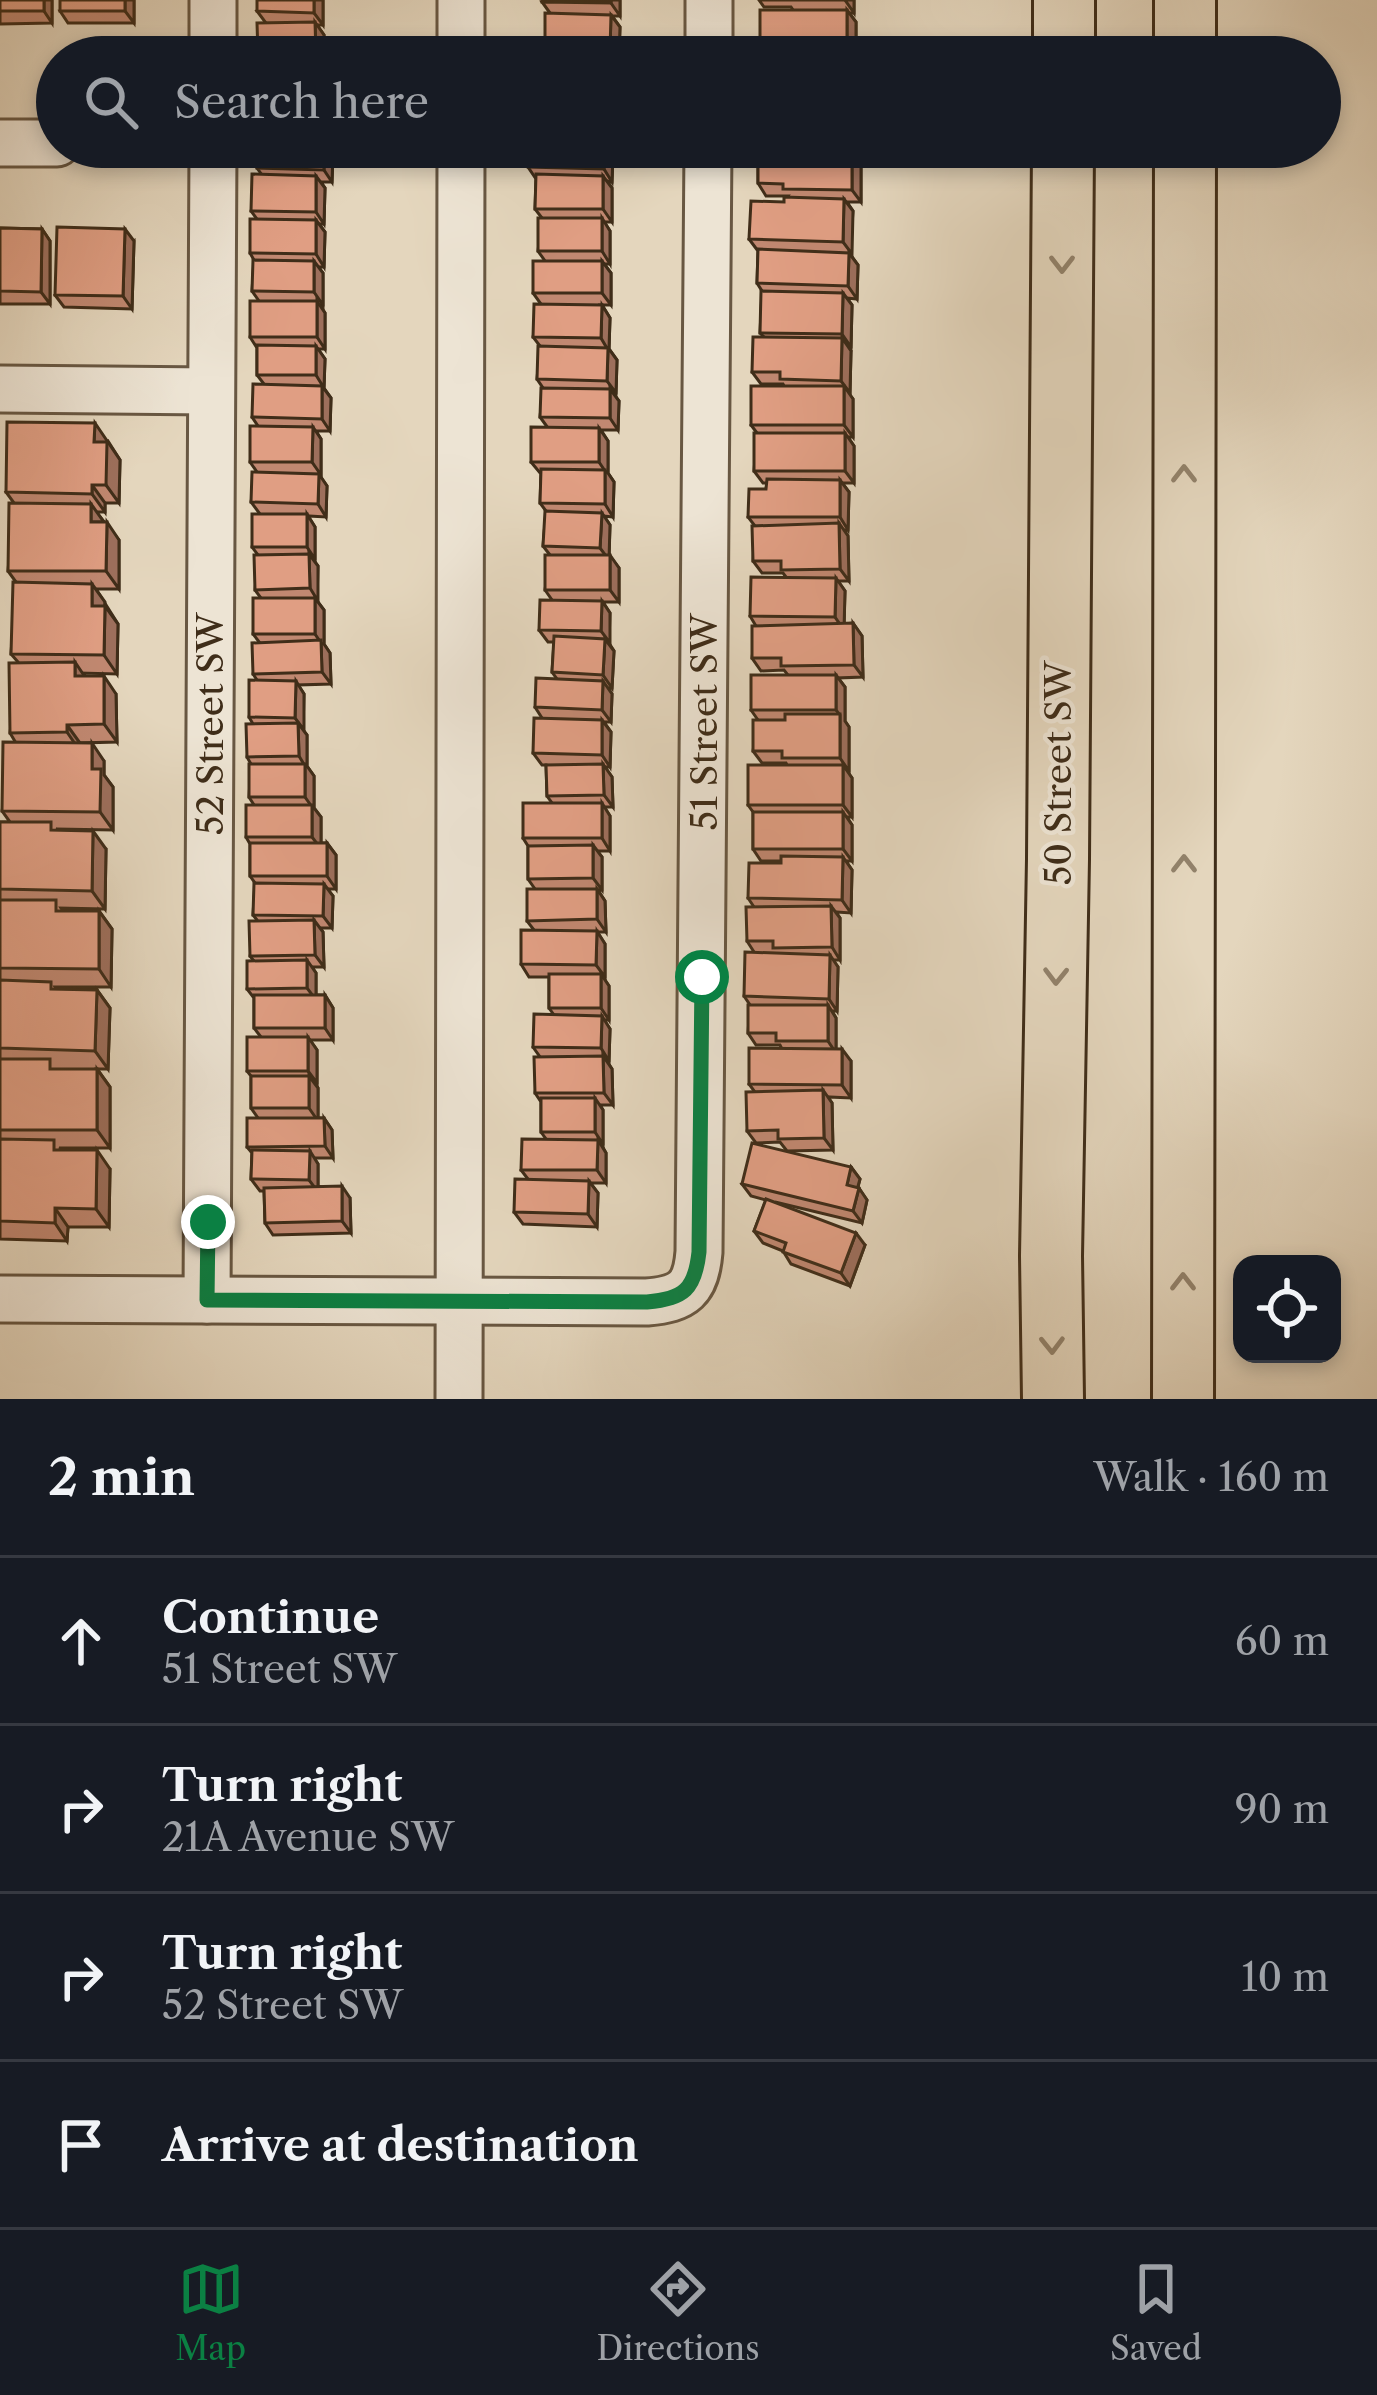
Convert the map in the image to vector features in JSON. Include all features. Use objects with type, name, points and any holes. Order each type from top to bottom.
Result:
[{"type":"main road","points":[[1064,0],[1064,36]]},
{"type":"main road","points":[[1185,36],[1186,0]]},
{"type":"main road","name":"50 Street SW","points":[[1053,1399],[1063,168]]},
{"type":"main road","points":[[1183,1399],[1185,168]]},
{"type":"street","points":[[213,0],[213,36]]},
{"type":"street","points":[[461,0],[461,36]]},
{"type":"street","points":[[709,0],[709,36]]},
{"type":"street","points":[[0,143],[36,143]]},
{"type":"street","name":"52 Street SW","points":[[207,1300],[213,168]]},
{"type":"street","points":[[459,1399],[461,168]]},
{"type":"street","name":"51 Street SW","points":[[458,1300],[647,1302],[684,1293],[695,1274],[699,1252],[708,168]]},
{"type":"street","points":[[0,389],[211,391]]},
{"type":"street","points":[[0,1300],[458,1300]]},
{"type":"building","points":[[0,0],[44,0],[44,11],[0,11]]},
{"type":"building","points":[[60,0],[125,0],[125,11],[60,11]]},
{"type":"building","points":[[257,0],[314,0],[314,13],[257,11]]},
{"type":"building","points":[[611,0],[611,3],[542,2]]},
{"type":"building","points":[[760,10],[847,10],[847,36],[760,36]]},
{"type":"building","points":[[545,13],[611,15],[610,36],[545,36]]},
{"type":"building","points":[[315,22],[315,36],[257,36],[257,23]]},
{"type":"building","points":[[758,168],[852,168],[852,190],[783,189],[783,184],[758,183]]},
{"type":"building","points":[[252,174],[316,176],[316,212],[251,211]]},
{"type":"building","points":[[536,174],[603,176],[603,209],[535,209]]},
{"type":"building","points":[[784,197],[844,199],[843,242],[749,239],[751,201],[784,202]]},
{"type":"building","points":[[538,218],[602,218],[602,251],[538,251]]},
{"type":"building","points":[[250,219],[316,220],[316,254],[250,253]]},
{"type":"building","points":[[57,227],[125,229],[123,296],[55,295]]},
{"type":"building","points":[[0,228],[42,229],[41,292],[0,291]]},
{"type":"building","points":[[758,249],[849,253],[848,286],[757,283]]},
{"type":"building","points":[[253,260],[314,261],[314,292],[252,291]]},
{"type":"building","points":[[533,261],[602,261],[602,293],[533,293]]},
{"type":"building","points":[[761,291],[843,293],[842,334],[760,333]]},
{"type":"building","points":[[250,301],[317,301],[317,337],[250,337]]},
{"type":"building","points":[[534,304],[602,305],[601,338],[533,337]]},
{"type":"building","points":[[753,337],[842,338],[841,381],[780,379],[780,372],[752,372]]},
{"type":"building","points":[[257,345],[316,346],[316,375],[257,375]]},
{"type":"building","points":[[538,346],[608,348],[607,381],[537,379]]},
{"type":"building","points":[[253,384],[322,386],[322,419],[252,417]]},
{"type":"building","points":[[751,386],[844,386],[844,425],[751,425]]},
{"type":"building","points":[[541,388],[610,389],[610,418],[540,417]]},
{"type":"building","points":[[7,422],[95,423],[94,442],[107,442],[106,485],[92,485],[92,494],[6,492]]},
{"type":"building","points":[[250,426],[313,427],[312,462],[250,462]]},
{"type":"building","points":[[531,427],[599,428],[599,462],[531,462]]},
{"type":"building","points":[[754,433],[845,433],[845,471],[754,471]]},
{"type":"building","points":[[541,469],[605,470],[605,504],[540,503]]},
{"type":"building","points":[[252,472],[319,474],[318,504],[251,502]]},
{"type":"building","points":[[767,479],[840,480],[840,517],[748,517],[749,489],[766,489]]},
{"type":"building","points":[[9,503],[91,504],[91,522],[107,522],[106,571],[8,571]]},
{"type":"building","points":[[545,511],[602,513],[600,548],[543,546]]},
{"type":"building","points":[[252,514],[307,514],[307,547],[252,547]]},
{"type":"building","points":[[839,523],[840,569],[781,570],[781,561],[753,561],[752,526]]},
{"type":"building","points":[[309,554],[310,588],[255,590],[254,555]]},
{"type":"building","points":[[545,555],[610,555],[610,590],[545,590]]},
{"type":"building","points":[[751,577],[836,578],[835,617],[750,616]]},
{"type":"building","points":[[13,582],[92,584],[92,606],[105,606],[104,655],[11,654]]},
{"type":"building","points":[[253,598],[315,598],[315,634],[253,634]]},
{"type":"building","points":[[540,600],[602,601],[601,631],[539,630]]},
{"type":"building","points":[[853,623],[854,665],[781,666],[781,658],[752,658],[752,626]]},
{"type":"building","points":[[554,636],[605,639],[603,675],[552,672]]},
{"type":"building","points":[[321,640],[322,672],[253,674],[252,643]]},
{"type":"building","points":[[75,662],[75,676],[104,676],[104,724],[67,725],[67,732],[10,733],[9,663]]},
{"type":"building","points":[[751,675],[836,675],[836,710],[751,710]]},
{"type":"building","points":[[536,678],[603,681],[602,710],[535,707]]},
{"type":"building","points":[[249,680],[296,681],[295,718],[249,717]]},
{"type":"building","points":[[785,714],[840,714],[840,758],[782,758],[782,751],[753,751],[753,720],[785,720]]},
{"type":"building","points":[[534,718],[602,720],[602,755],[533,753]]},
{"type":"building","points":[[298,723],[299,756],[247,757],[246,724]]},
{"type":"building","points":[[3,742],[92,743],[92,769],[101,769],[100,812],[2,811]]},
{"type":"building","points":[[249,764],[305,764],[305,797],[249,797]]},
{"type":"building","points":[[603,764],[604,795],[547,796],[546,765]]},
{"type":"building","points":[[748,765],[843,765],[843,805],[748,805]]},
{"type":"building","points":[[523,803],[602,803],[602,838],[523,838]]},
{"type":"building","points":[[246,805],[312,805],[312,837],[246,837]]},
{"type":"building","points":[[753,812],[843,812],[843,849],[753,849]]},
{"type":"building","points":[[0,822],[51,822],[51,830],[93,831],[92,891],[0,889]]},
{"type":"building","points":[[250,843],[327,843],[327,876],[250,876]]},
{"type":"building","points":[[593,845],[593,878],[528,879],[528,846]]},
{"type":"building","points":[[781,856],[843,857],[842,900],[748,898],[749,863],[781,863]]},
{"type":"building","points":[[254,883],[324,884],[323,916],[253,915]]},
{"type":"building","points":[[527,889],[597,889],[597,919],[527,921]]},
{"type":"building","points":[[0,900],[56,900],[56,911],[99,911],[99,969],[0,968]]},
{"type":"building","points":[[831,906],[832,947],[773,948],[773,941],[747,941],[746,907]]},
{"type":"building","points":[[314,920],[315,955],[250,956],[249,921]]},
{"type":"building","points":[[521,930],[597,931],[596,965],[521,964]]},
{"type":"building","points":[[745,952],[830,955],[829,999],[744,996]]},
{"type":"building","points":[[307,960],[307,988],[247,989],[247,961]]},
{"type":"building","points":[[549,974],[601,974],[601,1008],[549,1008]]},
{"type":"building","points":[[0,980],[51,982],[51,989],[97,990],[95,1051],[0,1048]]},
{"type":"building","points":[[254,995],[325,995],[325,1028],[254,1028]]},
{"type":"building","points":[[748,1005],[828,1005],[828,1041],[776,1041],[776,1033],[748,1033]]},
{"type":"building","points":[[534,1014],[602,1016],[601,1048],[533,1047]]},
{"type":"building","points":[[247,1037],[308,1037],[308,1071],[247,1071]]},
{"type":"building","points":[[749,1048],[842,1049],[842,1085],[749,1084]]},
{"type":"building","points":[[603,1056],[604,1093],[535,1093],[534,1057]]},
{"type":"building","points":[[0,1059],[50,1059],[50,1069],[97,1069],[97,1130],[0,1130]]},
{"type":"building","points":[[251,1076],[309,1076],[309,1108],[251,1108]]},
{"type":"building","points":[[823,1090],[824,1138],[778,1139],[778,1130],[747,1131],[746,1092]]},
{"type":"building","points":[[541,1098],[595,1098],[595,1132],[541,1132]]},
{"type":"building","points":[[247,1118],[324,1118],[325,1146],[247,1147]]},
{"type":"building","points":[[0,1139],[54,1140],[54,1150],[97,1150],[96,1209],[55,1208],[55,1223],[0,1221]]},
{"type":"building","points":[[522,1139],[598,1140],[597,1170],[521,1170]]},
{"type":"building","points":[[752,1143],[851,1167],[847,1185],[859,1188],[853,1211],[742,1184]]},
{"type":"building","points":[[252,1150],[310,1151],[309,1180],[251,1179]]},
{"type":"building","points":[[515,1179],[589,1181],[588,1214],[514,1212]]},
{"type":"building","points":[[342,1186],[342,1221],[265,1223],[264,1188]]},
{"type":"building","points":[[766,1199],[856,1233],[841,1273],[783,1252],[786,1243],[754,1231]]},
{"type":"route","points":[[208,1222],[207,1300],[647,1302],[684,1293],[691,1285],[699,1252],[702,977]]}]
